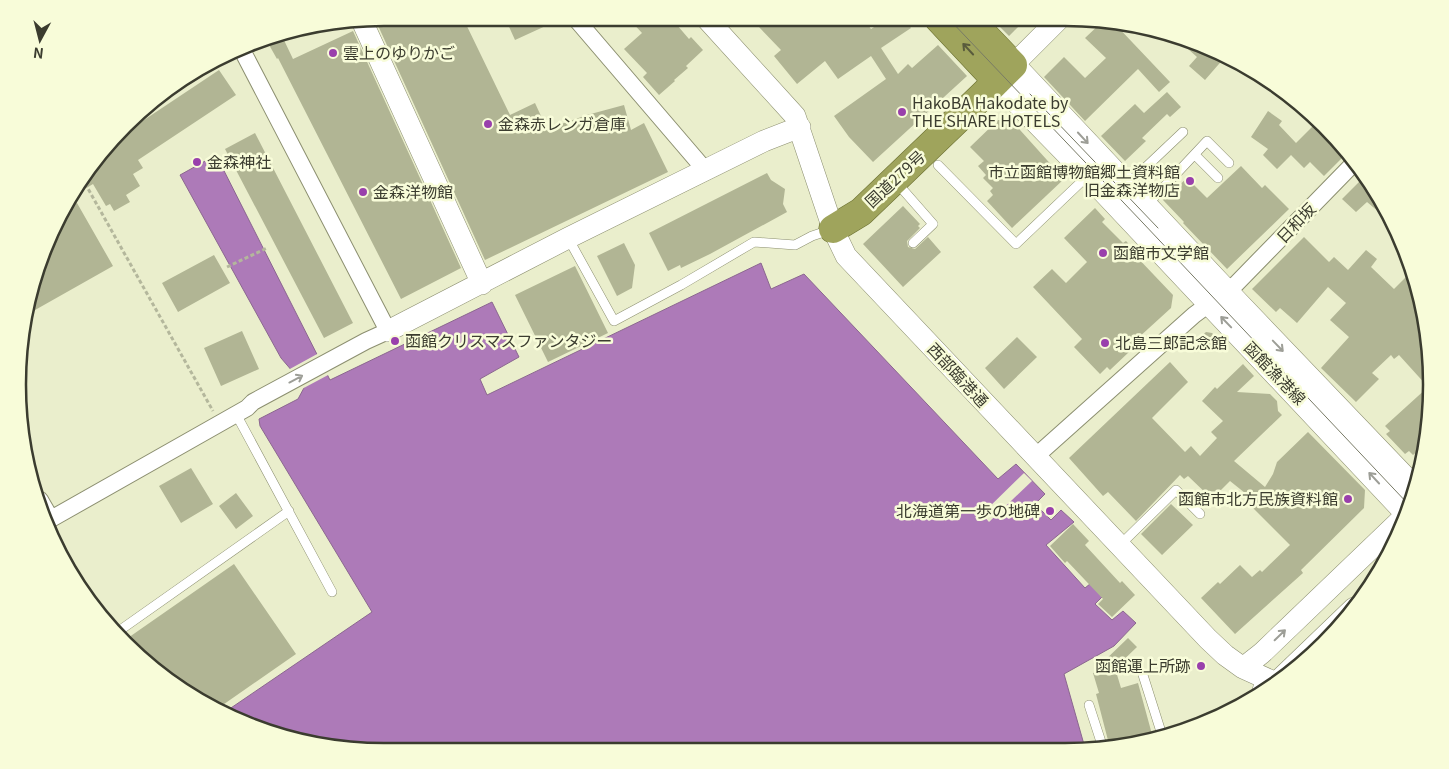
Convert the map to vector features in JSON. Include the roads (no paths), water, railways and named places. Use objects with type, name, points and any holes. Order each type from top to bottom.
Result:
[{"type":"highway","points":[[948,26],[1005,73]]},
{"type":"highway","points":[[973,26],[1005,73]]},
{"type":"highway","name":"国道279号","points":[[832,229],[861,212],[1005,73]]},
{"type":"main road","name":"函館漁港線","points":[[1005,73],[1126,185],[1146,206],[1224,293],[1401,507]]},
{"type":"main road","name":"函館漁港線","points":[[1005,73],[1090,176],[1224,293],[1409,483]]},
{"type":"street","points":[[582,26],[706,171]]},
{"type":"street","name":"西部臨港通","points":[[713,26],[795,116],[832,229],[846,256],[1208,639],[1225,655],[1265,677]]},
{"type":"street","points":[[1005,73],[1052,26]]},
{"type":"street","points":[[365,27],[482,284]]},
{"type":"street","points":[[245,55],[388,331]]},
{"type":"street","points":[[53,519],[245,408],[366,341],[764,141],[800,127]]},
{"type":"street","name":"日和坂","points":[[1034,457],[1194,314],[1224,293],[1350,167]]},
{"type":"street","points":[[1265,677],[1262,653],[1392,528]]},
{"type":"street","points":[[1265,677],[1325,630]]},
{"type":"lane","points":[[1126,185],[1183,132]]},
{"type":"lane","points":[[1146,206],[1207,141],[1229,163]]},
{"type":"lane","points":[[1195,155],[1218,178]]},
{"type":"lane","points":[[938,165],[1016,244],[1080,183]]},
{"type":"lane","points":[[894,180],[933,224],[913,243]]},
{"type":"lane","points":[[568,238],[614,320],[681,285],[754,242],[795,245],[812,236],[832,229]]},
{"type":"lane","points":[[245,408],[289,511],[332,592]]},
{"type":"lane","points":[[1119,545],[1176,490],[1200,514]]},
{"type":"lane","points":[[122,628],[289,511]]},
{"type":"lane","points":[[1143,675],[1160,730]]},
{"type":"lane","points":[[1089,705],[1101,741]]},
{"type":"tram line","points":[[956,26],[1404,500]]},
{"type":"tram line","points":[[1030,94],[1158,228]]},
{"type":"place","name":"雲上のゆりかご","points":[[333,53]]},
{"type":"place","name":"HakoBA Hakodate by THE SHARE HOTELS","points":[[902,112]]},
{"type":"place","name":"金森赤レンガ倉庫","points":[[488,124]]},
{"type":"place","name":"金森神社","points":[[197,162]]},
{"type":"place","name":"市立函館博物館郷土資料館 旧金森洋物店","points":[[1190,181]]},
{"type":"place","name":"金森洋物館","points":[[363,192]]},
{"type":"place","name":"函館市文学館","points":[[1103,253]]},
{"type":"place","name":"函館クリスマスファンタジー","points":[[395,341]]},
{"type":"place","name":"北島三郎記念館","points":[[1105,343]]},
{"type":"place","name":"函館市北方民族資料館","points":[[1348,499]]},
{"type":"place","name":"北海道第一歩の地碑","points":[[1050,511]]},
{"type":"place","name":"函館運上所跡","points":[[1201,666]]}]
